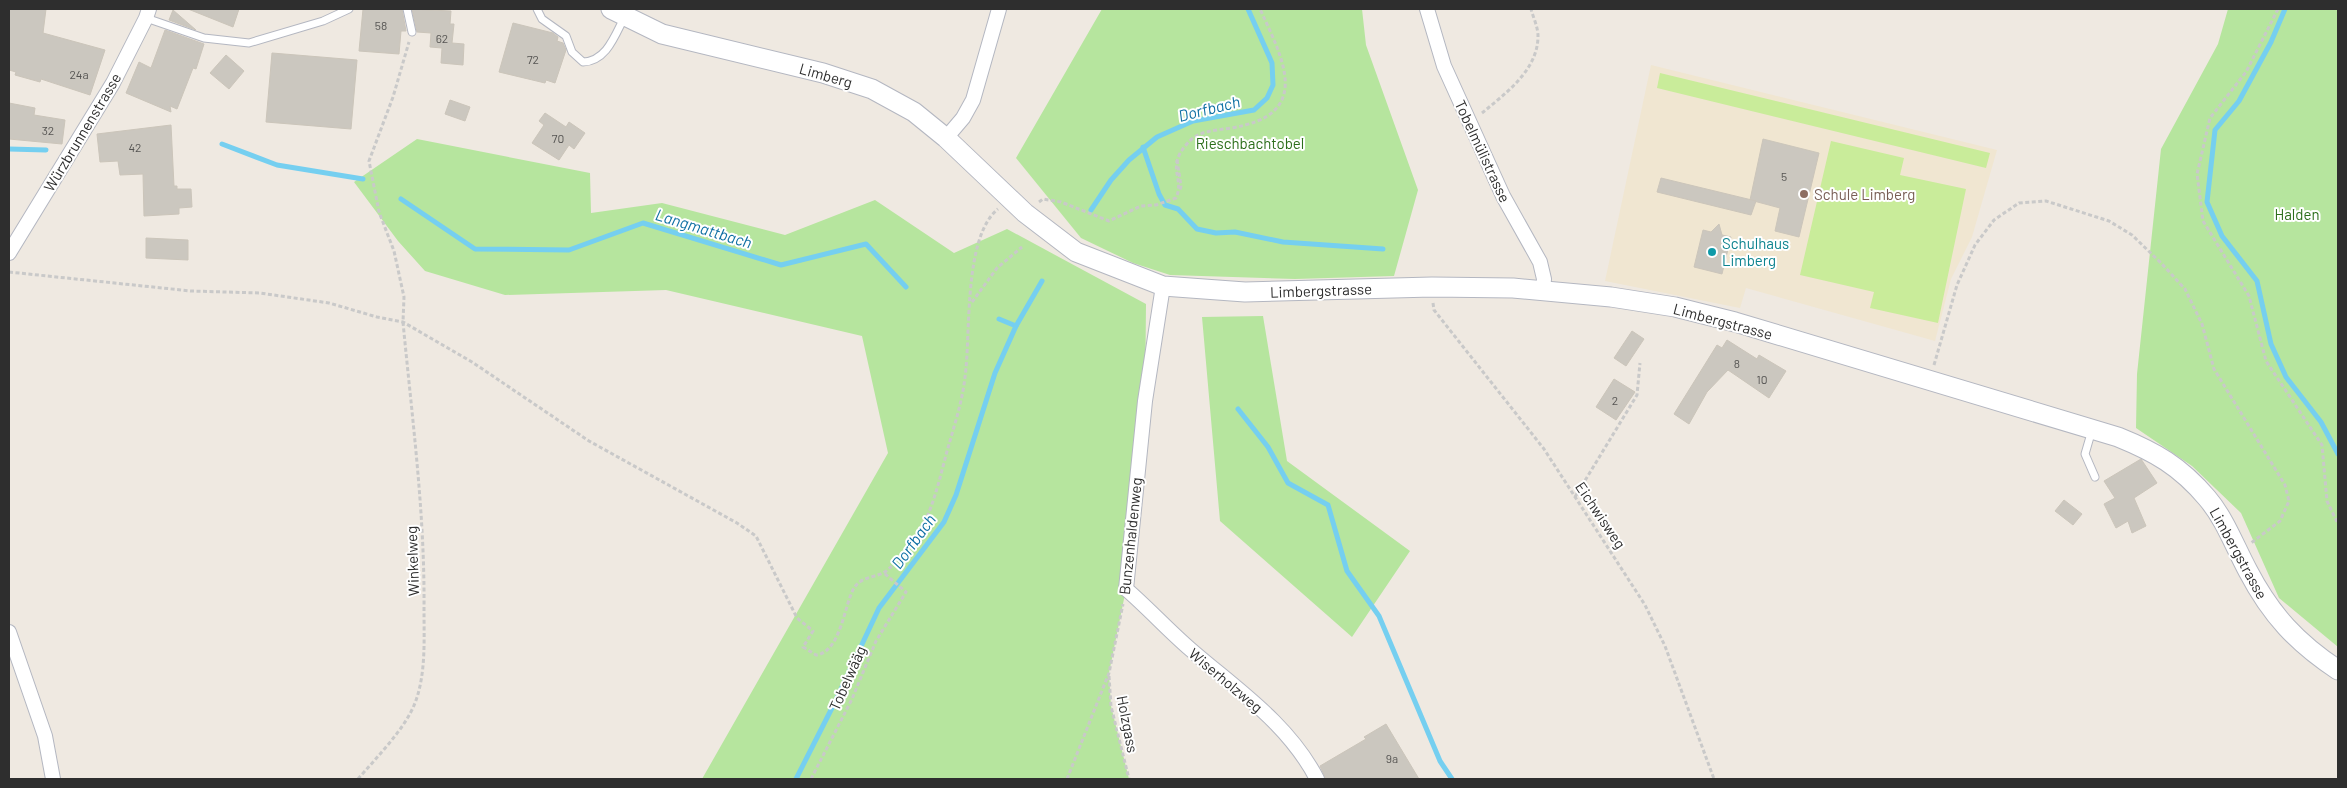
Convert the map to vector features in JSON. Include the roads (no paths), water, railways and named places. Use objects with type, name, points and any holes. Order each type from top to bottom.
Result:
[{"type":"street","points":[[946,138],[963,118],[972,100],[999,9]]},
{"type":"street","name":"Tobelmülistrasse","points":[[1428,9],[1444,66],[1504,196],[1540,262],[1544,279],[1543,290]]},
{"type":"street","name":"Würzbrunnenstrasse","points":[[9,253],[113,83],[147,13]]},
{"type":"street","name":"Limberg","points":[[618,13],[662,34],[823,73],[872,89],[914,112],[946,138],[1010,200]]},
{"type":"street","name":"Limbergstrasse","points":[[1010,200],[1076,252],[1163,286],[1245,292],[1432,287],[1543,290],[1675,307],[1735,322],[2118,437],[2152,451],[2181,470],[2208,499],[2268,605],[2288,630],[2312,653],[2338,670]]},
{"type":"street","name":"Bunzenhaldenweg","points":[[1126,589],[1145,401],[1163,286]]},
{"type":"street","name":"Wiserholzweg","points":[[1126,589],[1149,608],[1187,647],[1262,708],[1302,753],[1317,779]]},
{"type":"street","points":[[9,632],[45,736],[53,779]]},
{"type":"lane","points":[[147,13],[204,38],[249,43],[323,21],[348,9]]},
{"type":"lane","points":[[407,9],[412,32]]},
{"type":"lane","points":[[537,9],[542,19],[566,36],[572,52],[583,62],[594,61],[605,52],[618,13]]},
{"type":"lane","points":[[2092,429],[2085,454],[2095,477]]},
{"type":"waterway","name":"Dorfbach","points":[[1091,210],[1111,180],[1129,160],[1157,137],[1193,121],[1254,110],[1267,98],[1273,85],[1272,63],[1248,9]]},
{"type":"waterway","points":[[2285,9],[2271,42],[2239,101],[2215,130],[2207,202],[2222,236],[2257,281],[2271,344],[2286,377],[2321,422],[2338,454]]},
{"type":"waterway","name":"Langmattbach","points":[[222,144],[277,165],[363,179]]},
{"type":"waterway","points":[[1143,147],[1159,194],[1165,205],[1178,209],[1197,229],[1216,233],[1235,232],[1283,242],[1383,249]]},
{"type":"waterway","name":"Langmattbach","points":[[9,149],[46,150]]},
{"type":"waterway","name":"Langmattbach","points":[[401,199],[475,249],[569,250],[643,223],[781,265],[866,244],[906,287]]},
{"type":"waterway","name":"Dorfbach","points":[[796,779],[879,608],[944,522],[956,495],[995,373],[1016,326],[1042,281]]},
{"type":"waterway","name":"Langmattbach","points":[[999,319],[1016,326]]},
{"type":"waterway","points":[[1238,409],[1268,447],[1288,483],[1328,505],[1347,571],[1379,616],[1440,761],[1452,779]]},
{"type":"place","name":"Schule Limberg","points":[[1804,194]]},
{"type":"place","name":"Schulhaus Limberg","points":[[1712,252]]},
{"type":"park label","name":"Rieschbachtobel","points":[[1250,143]]},
{"type":"park label","name":"Halden","points":[[2297,214]]}]
